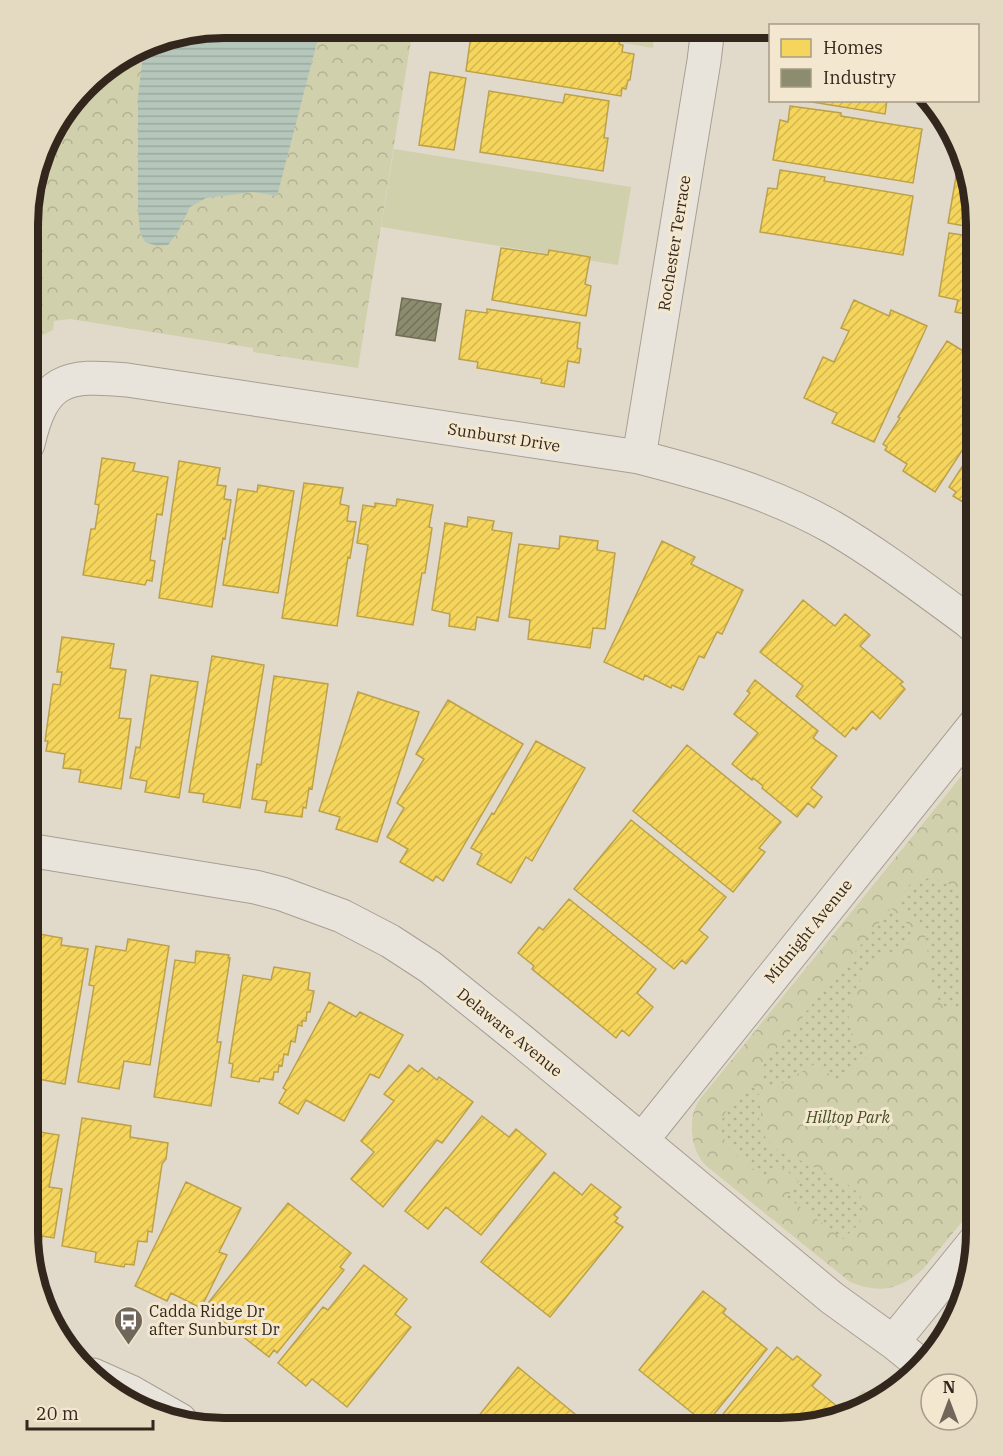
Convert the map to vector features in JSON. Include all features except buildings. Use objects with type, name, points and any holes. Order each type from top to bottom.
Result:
[{"type":"street","name":"Rochester Terrace","points":[[639,457],[707,38]]},
{"type":"street","name":"Sunburst Drive","points":[[38,412],[53,390],[76,379],[94,377],[127,380],[639,457],[734,484],[831,527],[881,558],[966,619]]},
{"type":"street","name":"Midnight Avenue","points":[[642,1140],[965,736]]},
{"type":"street","name":"Delaware Avenue","points":[[38,852],[255,887],[282,894],[342,916],[390,941],[430,967],[832,1298],[915,1359]]},
{"type":"street","points":[[893,1342],[964,1255]]},
{"type":"street","points":[[121,1387],[152,1404]]},
{"type":"green space","points":[[411,38],[358,368],[253,352],[253,348],[70,319],[54,321],[53,330],[38,338],[38,273],[42,247],[38,246],[39,199],[47,163],[62,130],[92,92],[130,62],[163,47],[199,39]]},
{"type":"green space","points":[[594,38],[654,38],[653,48]]},
{"type":"green space","points":[[394,149],[631,187],[618,265],[381,227]]},
{"type":"green space","name":"Hilltop Park","points":[[965,771],[965,1218],[923,1269],[906,1282],[880,1289],[850,1282],[701,1159],[695,1146],[692,1118],[702,1097]]},
{"type":"green space","points":[[929,878],[946,882],[962,896],[965,904],[965,1008],[954,1009],[945,1006],[938,999],[931,977],[922,927],[897,900],[911,883]]},
{"type":"green space","points":[[891,908],[907,924],[911,939],[908,945],[885,955],[874,963],[855,990],[850,1004],[849,1018],[853,1033],[850,1035],[868,1057],[836,1085],[820,1061],[769,1091],[762,1077],[765,1062]]},
{"type":"green space","points":[[961,1019],[965,1019],[965,1158],[963,1158]]},
{"type":"green space","points":[[750,1084],[760,1094],[756,1096],[762,1111],[759,1119],[760,1128],[773,1147],[852,1187],[861,1197],[862,1218],[859,1224],[843,1239],[787,1197],[799,1181],[777,1163],[765,1178],[728,1146],[721,1130],[723,1119],[740,1093]]},
{"type":"green space","points":[[863,1390],[869,1395],[862,1399],[852,1403]]},
{"type":"shaded area","points":[[318,38],[277,196],[253,192],[206,198],[190,207],[178,232],[168,245],[157,246],[145,242],[140,232],[138,96],[143,56],[163,47],[199,39]]},
{"type":"place","name":"Cadda Ridge Dr after Sunburst Dr","points":[[128,1346]]}]
